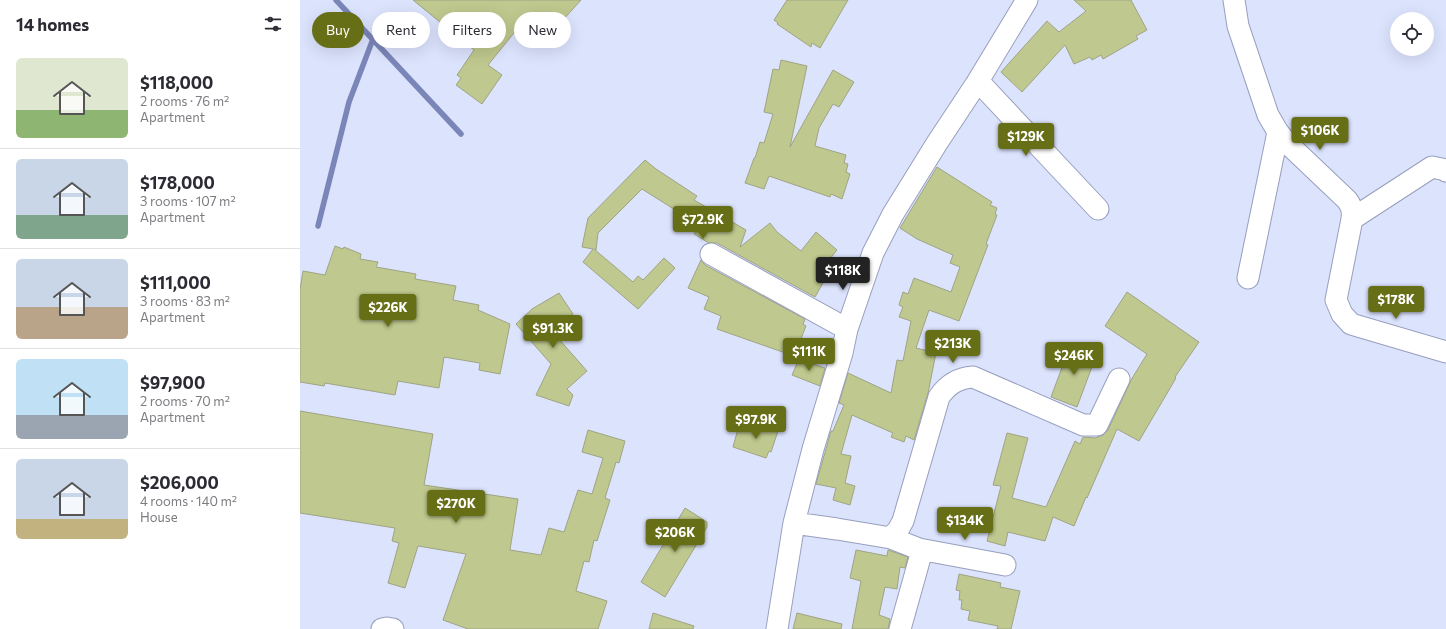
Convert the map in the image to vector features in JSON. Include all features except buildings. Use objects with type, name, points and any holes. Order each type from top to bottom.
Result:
[{"type":"street","points":[[777,629],[794,524],[813,449],[842,353],[847,329],[873,253],[892,214],[978,82],[1027,0]]},
{"type":"street","points":[[1234,0],[1238,26],[1268,115],[1286,142],[1352,206],[1352,219],[1336,300],[1342,314],[1351,324],[1446,352]]},
{"type":"street","points":[[978,82],[1098,209]]},
{"type":"street","points":[[1248,278],[1278,132]]},
{"type":"street","points":[[1352,219],[1432,167],[1446,171]]},
{"type":"street","points":[[711,254],[847,329]]},
{"type":"street","points":[[891,538],[903,521],[939,397],[945,388],[963,378],[973,377],[1083,425],[1097,425],[1119,379]]},
{"type":"street","points":[[794,524],[891,538],[920,549],[1005,565]]},
{"type":"street","points":[[900,629],[921,554],[920,549]]},
{"type":"street","points":[[382,629],[393,629]]},
{"type":"waterway","points":[[336,0],[461,134]]},
{"type":"waterway","points":[[318,226],[349,102],[372,42]]}]
